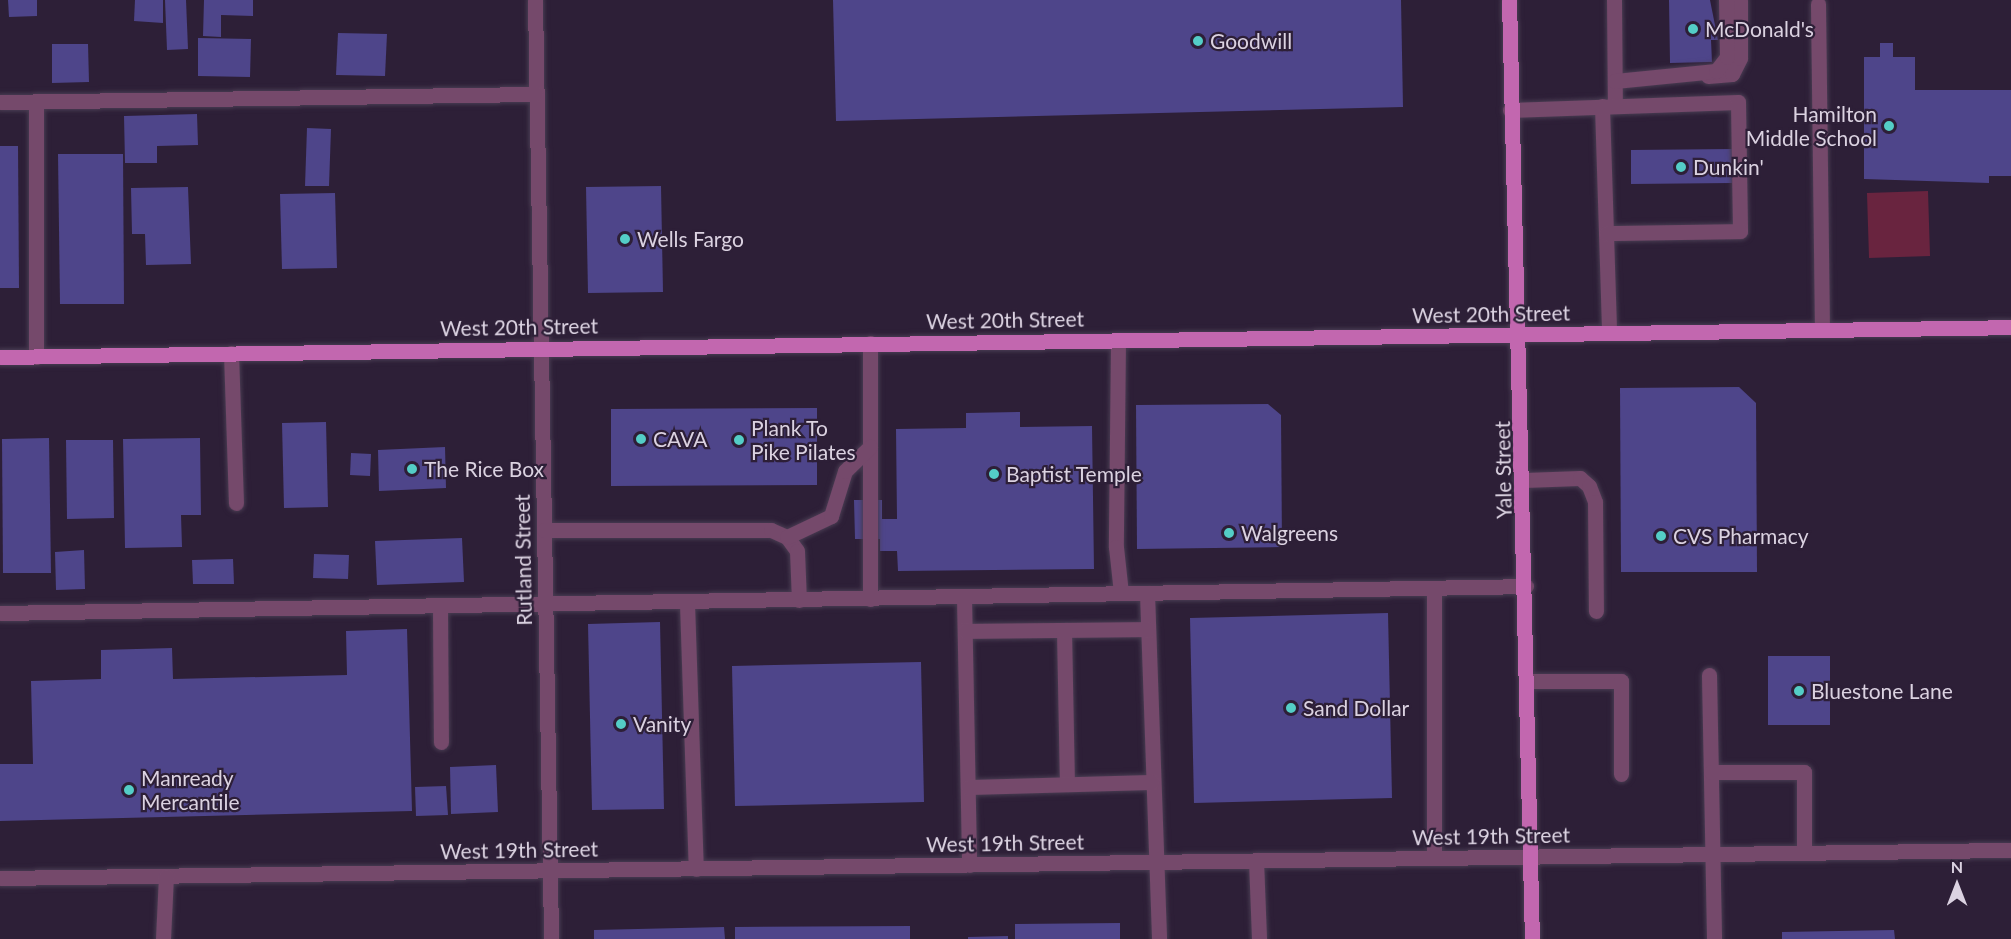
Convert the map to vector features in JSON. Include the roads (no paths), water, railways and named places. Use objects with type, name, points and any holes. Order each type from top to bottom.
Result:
[{"type":"main road","name":"Yale Street","points":[[1509,0],[1510,110],[1524,480],[1532,939]]},
{"type":"main road","name":"West 20th Street","points":[[0,357],[2011,327]]},
{"type":"street","name":"Rutland Street","points":[[535,0],[551,939]]},
{"type":"street","points":[[1609,333],[1606,233],[1608,106],[1615,81],[1614,0]]},
{"type":"street","points":[[1696,76],[1716,71],[1727,57],[1726,0]]},
{"type":"street","points":[[1615,81],[1732,74],[1740,58],[1740,0]]},
{"type":"street","points":[[1818,4],[1822,330]]},
{"type":"street","points":[[0,102],[536,94]]},
{"type":"street","points":[[36,102],[36,357]]},
{"type":"street","points":[[1510,110],[1738,102],[1740,231],[1606,233]]},
{"type":"street","points":[[1118,340],[1116,547],[1121,593]]},
{"type":"street","points":[[870,343],[870,599]]},
{"type":"street","points":[[231,353],[236,503]]},
{"type":"street","points":[[787,537],[831,516],[845,471],[870,447]]},
{"type":"street","points":[[1524,480],[1580,478],[1589,486],[1595,502],[1596,611]]},
{"type":"street","points":[[544,530],[771,530],[787,537],[797,551],[799,600]]},
{"type":"street","points":[[0,613],[687,603],[1526,586]]},
{"type":"street","points":[[1434,588],[1434,858]]},
{"type":"street","points":[[1147,593],[1159,939]]},
{"type":"street","points":[[964,597],[969,865]]},
{"type":"street","points":[[687,603],[696,869]]},
{"type":"street","points":[[440,607],[441,742]]},
{"type":"street","points":[[965,631],[1148,629]]},
{"type":"street","points":[[1064,630],[1067,784]]},
{"type":"street","points":[[1709,675],[1714,939]]},
{"type":"street","points":[[1528,681],[1621,681],[1621,774]]},
{"type":"street","points":[[1711,772],[1804,772],[1804,853]]},
{"type":"street","points":[[968,787],[1152,782]]},
{"type":"street","name":"West 19th Street","points":[[0,878],[2011,850]]},
{"type":"street","points":[[1256,860],[1259,939]]},
{"type":"street","points":[[163,939],[166,876]]},
{"type":"place","name":"McDonald's","points":[[1693,29]]},
{"type":"place","name":"Goodwill","points":[[1198,41]]},
{"type":"place","name":"Hamilton Middle School","points":[[1889,126]]},
{"type":"place","name":"Dunkin'","points":[[1681,167]]},
{"type":"place","name":"Wells Fargo","points":[[625,239]]},
{"type":"place","name":"CAVA","points":[[641,439]]},
{"type":"place","name":"Plank To Pike Pilates","points":[[739,440]]},
{"type":"place","name":"The Rice Box","points":[[412,469]]},
{"type":"place","name":"Baptist Temple","points":[[994,474]]},
{"type":"place","name":"Walgreens","points":[[1229,533]]},
{"type":"place","name":"CVS Pharmacy","points":[[1661,536]]},
{"type":"place","name":"Bluestone Lane","points":[[1799,691]]},
{"type":"place","name":"Sand Dollar","points":[[1291,708]]},
{"type":"place","name":"Vanity","points":[[621,724]]},
{"type":"place","name":"Manready Mercantile","points":[[129,790]]}]
